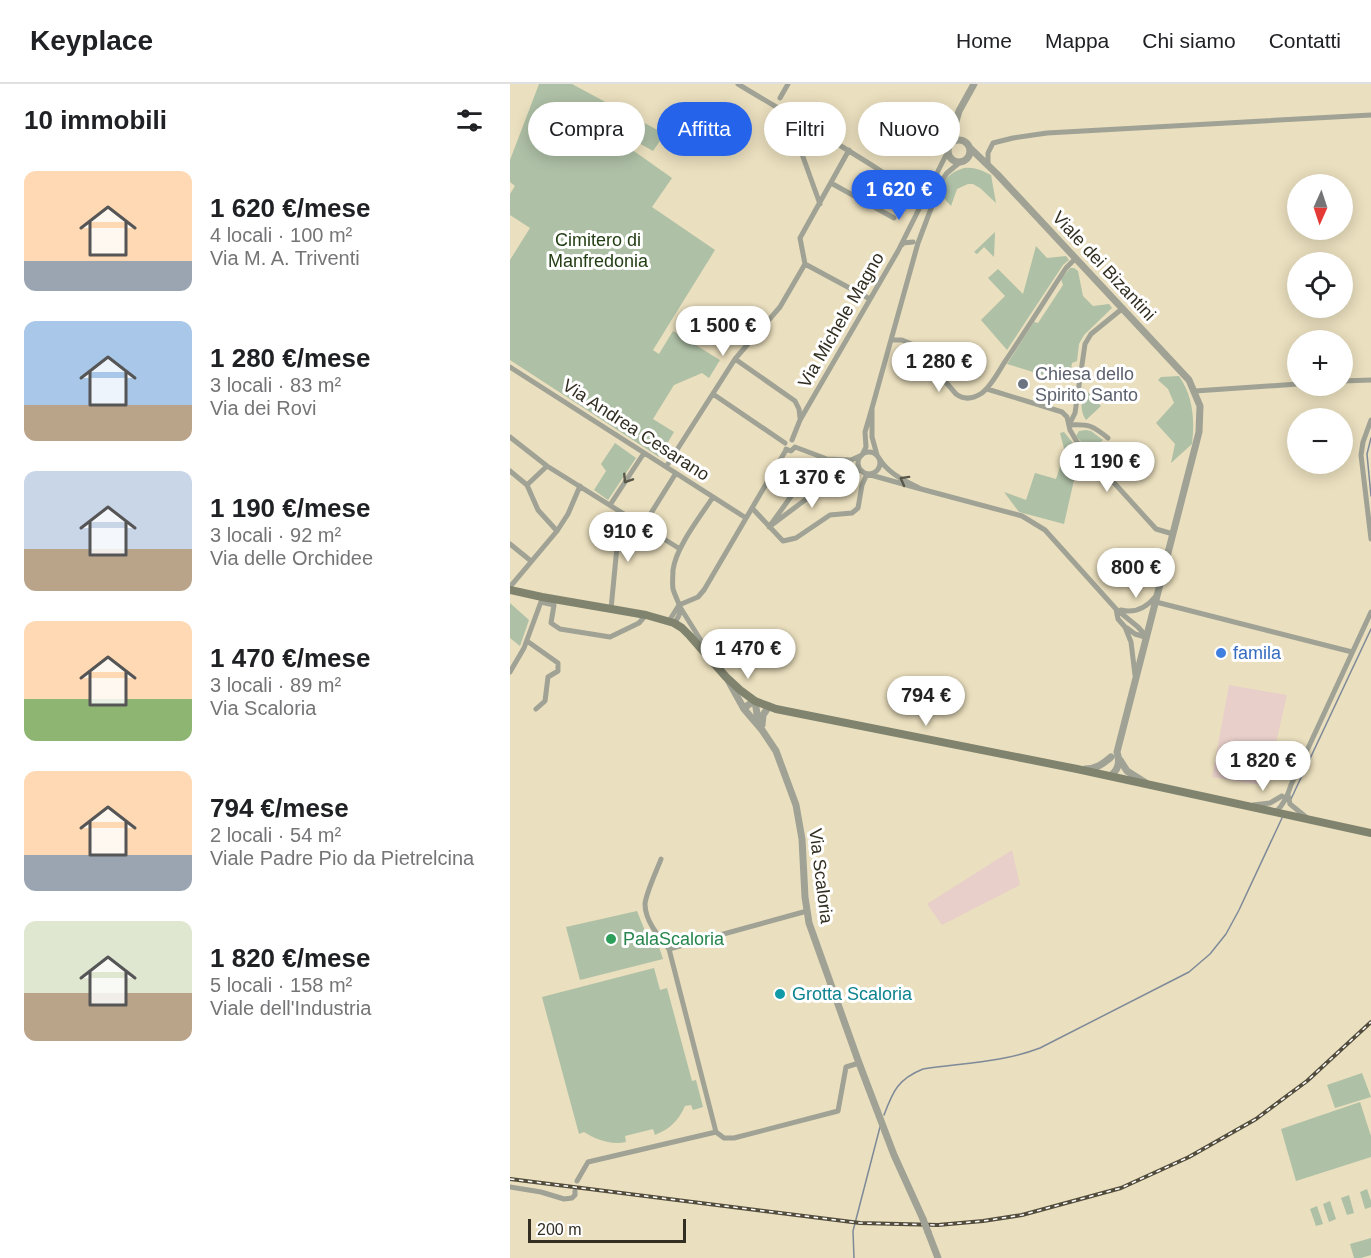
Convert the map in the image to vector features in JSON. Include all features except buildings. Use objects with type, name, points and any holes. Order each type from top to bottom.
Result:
[{"type":"main road","name":"Via Scaloria","points":[[510,588],[541,599],[646,615],[671,622],[682,628],[726,677],[747,696],[769,706],[1148,784],[1370,834]]},
{"type":"street","points":[[738,84],[849,150],[921,197],[923,201]]},
{"type":"street","points":[[750,91],[754,84]]},
{"type":"street","points":[[780,98],[788,84]]},
{"type":"street","points":[[960,108],[974,84]]},
{"type":"street","points":[[988,165],[988,153],[993,143],[1047,133],[1371,115]]},
{"type":"street","points":[[752,508],[783,542],[796,538],[830,515],[852,513],[858,508],[864,473],[858,463],[866,447],[865,432],[892,340],[916,242],[946,173],[970,156],[968,145],[960,131]]},
{"type":"street","points":[[960,141],[968,145]]},
{"type":"street","name":"Viale dei Bizantini","points":[[968,145],[1123,308],[1189,380],[1195,391]]},
{"type":"street","points":[[666,467],[735,359],[780,307],[806,264],[800,237],[849,150]]},
{"type":"street","points":[[803,156],[820,204]]},
{"type":"street","name":"Via Michele Magno","points":[[792,440],[800,420],[898,251],[945,156]]},
{"type":"street","points":[[950,156],[959,163]]},
{"type":"street","name":"Viale dei Bizantini","points":[[968,159],[988,165]]},
{"type":"street","points":[[905,186],[926,184],[935,178]]},
{"type":"street","points":[[831,183],[894,218]]},
{"type":"street","points":[[908,229],[910,237],[916,242]]},
{"type":"street","points":[[898,251],[903,243],[916,242]]},
{"type":"street","points":[[892,340],[902,340],[914,345],[962,398],[980,394],[987,389],[1066,268],[1076,258]]},
{"type":"street","points":[[806,264],[870,299]]},
{"type":"street","points":[[1069,424],[1075,413],[1085,344],[1091,334],[1123,308]]},
{"type":"street","points":[[735,359],[795,400],[800,420]]},
{"type":"street","name":"Via Andrea Cesarano","points":[[510,367],[746,518]]},
{"type":"street","points":[[1353,381],[1371,380]]},
{"type":"street","points":[[1120,760],[1116,772],[1110,776],[1109,771],[1147,637],[1199,432],[1200,406],[1195,391],[1287,385]]},
{"type":"street","points":[[987,389],[1062,412],[1067,417],[1070,430],[1077,442],[1156,529],[1173,534]]},
{"type":"street","points":[[713,394],[784,442]]},
{"type":"street","points":[[864,473],[873,473],[880,465],[872,437],[873,408]]},
{"type":"street","points":[[1371,420],[1361,455],[1371,539]]},
{"type":"street","points":[[1069,424],[1086,424],[1108,438]]},
{"type":"street","points":[[510,437],[548,466],[680,549]]},
{"type":"street","points":[[784,442],[792,440],[795,447]]},
{"type":"street","points":[[784,442],[786,450]]},
{"type":"street","points":[[786,450],[791,451],[795,447]]},
{"type":"street","points":[[795,447],[864,473],[1022,516],[1045,530],[1116,609],[1147,637]]},
{"type":"street","points":[[679,605],[698,597],[704,590],[786,450]]},
{"type":"street","points":[[827,459],[851,460],[871,452],[893,473],[921,489]]},
{"type":"street","points":[[610,505],[644,453]]},
{"type":"street","points":[[527,485],[548,466]]},
{"type":"street","points":[[510,471],[527,485],[538,510],[557,531]]},
{"type":"street","points":[[643,526],[676,473]]},
{"type":"street","points":[[808,483],[813,487],[813,494],[769,527],[800,484],[808,483]]},
{"type":"street","points":[[510,588],[557,531],[568,514],[580,486]]},
{"type":"street","points":[[671,622],[679,617],[681,612],[673,587],[674,568],[680,549],[713,497]]},
{"type":"street","points":[[611,609],[619,526]]},
{"type":"street","points":[[510,544],[531,561]]},
{"type":"street","points":[[1116,609],[1127,612],[1138,611],[1158,594]]},
{"type":"street","points":[[510,672],[527,641],[541,599],[554,605],[551,623],[560,628],[610,638],[639,622],[646,615]]},
{"type":"street","points":[[1156,602],[1352,652]]},
{"type":"street","name":"Via Scaloria","points":[[679,605],[714,662]]},
{"type":"street","points":[[1116,609],[1118,619],[1125,627],[1135,634],[1147,637]]},
{"type":"street","points":[[1276,812],[1281,807],[1371,612]]},
{"type":"street","points":[[1125,627],[1131,642],[1135,681]]},
{"type":"street","points":[[527,641],[558,663],[558,671],[548,676],[545,701],[536,709]]},
{"type":"street","name":"Via Scaloria","points":[[726,677],[744,709],[776,751],[796,805],[802,839],[805,897],[809,923],[894,1155],[938,1258]]},
{"type":"street","points":[[744,709],[755,700]]},
{"type":"street","name":"Via Scaloria","points":[[755,700],[762,730]]},
{"type":"street","points":[[762,730],[763,715],[769,706]]},
{"type":"street","points":[[1114,754],[1127,771],[1148,784]]},
{"type":"street","points":[[1077,769],[1092,769],[1114,754]]},
{"type":"street","points":[[1250,806],[1270,802],[1285,795]]},
{"type":"street","points":[[1285,795],[1290,804],[1307,818]]},
{"type":"street","points":[[661,859],[645,902],[649,921],[658,937],[669,949],[716,1132],[724,1138],[734,1138],[838,1111],[846,1067],[859,1063]]},
{"type":"street","points":[[669,949],[807,911]]},
{"type":"street","points":[[577,1181],[588,1162],[716,1132]]},
{"type":"street","points":[[510,1187],[541,1192],[564,1200],[572,1198],[575,1191]]},
{"type":"shaded area","points":[[1229,685],[1287,695],[1266,786],[1212,777]]},
{"type":"shaded area","points":[[1012,850],[1020,885],[942,925],[927,904]]},
{"type":"green space","name":"Cimitero di Manfredonia","points":[[539,84],[572,84],[605,102],[532,102]]},
{"type":"green space","name":"Cimitero di Manfredonia","points":[[528,113],[528,156],[641,156],[672,178],[652,207],[715,250],[653,350],[659,354],[673,331],[720,360],[709,378],[702,373],[674,385],[653,419],[674,432],[659,457],[510,360],[510,260],[530,228],[510,215],[510,194],[515,186],[510,182],[510,160]]},
{"type":"green space","name":"Cimitero di Manfredonia","points":[[645,123],[657,130],[657,145],[653,151],[645,146]]},
{"type":"green space","points":[[964,168],[978,169],[991,175],[996,203],[973,184],[957,189],[951,206],[939,193],[948,177]]},
{"type":"green space","points":[[995,232],[994,257],[984,247],[977,254],[974,252]]},
{"type":"green space","points":[[1036,246],[1047,258],[1066,256],[1069,260],[1063,265],[1007,350],[981,320],[1005,296],[988,278],[998,269],[1023,294]]},
{"type":"green space","points":[[1070,268],[1078,271],[1083,296],[1093,306],[1109,304],[1112,308],[1084,335],[1079,344],[1077,361],[1072,363],[1069,383],[1007,364],[1034,322],[1038,323],[1063,285],[1061,279]]},
{"type":"green space","points":[[1179,376],[1190,400],[1193,435],[1192,444],[1171,463],[1175,444],[1156,423],[1174,403],[1168,389],[1158,380],[1161,377]]},
{"type":"green space","points":[[1083,387],[1101,406],[1086,420],[1082,408]]},
{"type":"green space","points":[[1086,430],[1103,440],[1090,452],[1076,436],[1079,431]]},
{"type":"green space","points":[[1064,432],[1086,459],[1077,467],[1064,524],[1019,512],[1004,492],[1026,500],[1035,473],[1056,479],[1065,452],[1060,433]]},
{"type":"green space","points":[[615,443],[636,458],[608,500],[594,490],[606,471],[601,464]]},
{"type":"green space","points":[[1144,452],[1155,464],[1146,472],[1135,460]]},
{"type":"green space","points":[[510,603],[529,620],[520,646],[510,638]]},
{"type":"green space","name":"PalaScaloria","points":[[637,911],[645,931],[659,947],[663,959],[580,980],[566,927]]},
{"type":"green space","points":[[654,968],[660,990],[667,988],[692,1081],[696,1080],[703,1107],[693,1110],[691,1105],[685,1106],[670,1127],[655,1135],[653,1129],[625,1136],[626,1142],[609,1142],[584,1132],[579,1134],[542,997]]},
{"type":"green space","points":[[1362,1073],[1371,1097],[1335,1108],[1327,1085]]},
{"type":"green space","points":[[1360,1102],[1371,1136],[1371,1157],[1296,1181],[1281,1129]]},
{"type":"green space","points":[[1367,1189],[1371,1207],[1365,1209],[1360,1192]]},
{"type":"green space","points":[[1349,1195],[1354,1213],[1347,1215],[1341,1198]]},
{"type":"green space","points":[[1330,1201],[1336,1219],[1329,1222],[1323,1204]]},
{"type":"green space","points":[[1317,1206],[1323,1224],[1316,1226],[1310,1209]]},
{"type":"green space","points":[[1371,1238],[1371,1255],[1354,1258],[1350,1244]]},
{"type":"waterway","points":[[1371,438],[1367,454],[1371,496]]},
{"type":"waterway","points":[[1291,799],[1371,629]]},
{"type":"waterway","points":[[884,1115],[890,1099],[902,1082],[923,1069],[983,1062],[1040,1048],[1189,972],[1210,954],[1226,934],[1282,818]]},
{"type":"waterway","points":[[854,1258],[853,1231],[880,1127]]},
{"type":"railway","points":[[510,1179],[860,1223],[938,1225],[1022,1215],[1121,1188],[1189,1157],[1256,1119],[1307,1081],[1371,1022]]},
{"type":"place","name":"Chiesa dello Spirito Santo","points":[[1023,384]]},
{"type":"place","name":"famila","points":[[1221,653]]},
{"type":"place","name":"PalaScaloria","points":[[611,939]]},
{"type":"place","name":"Grotta Scaloria","points":[[780,994]]}]
